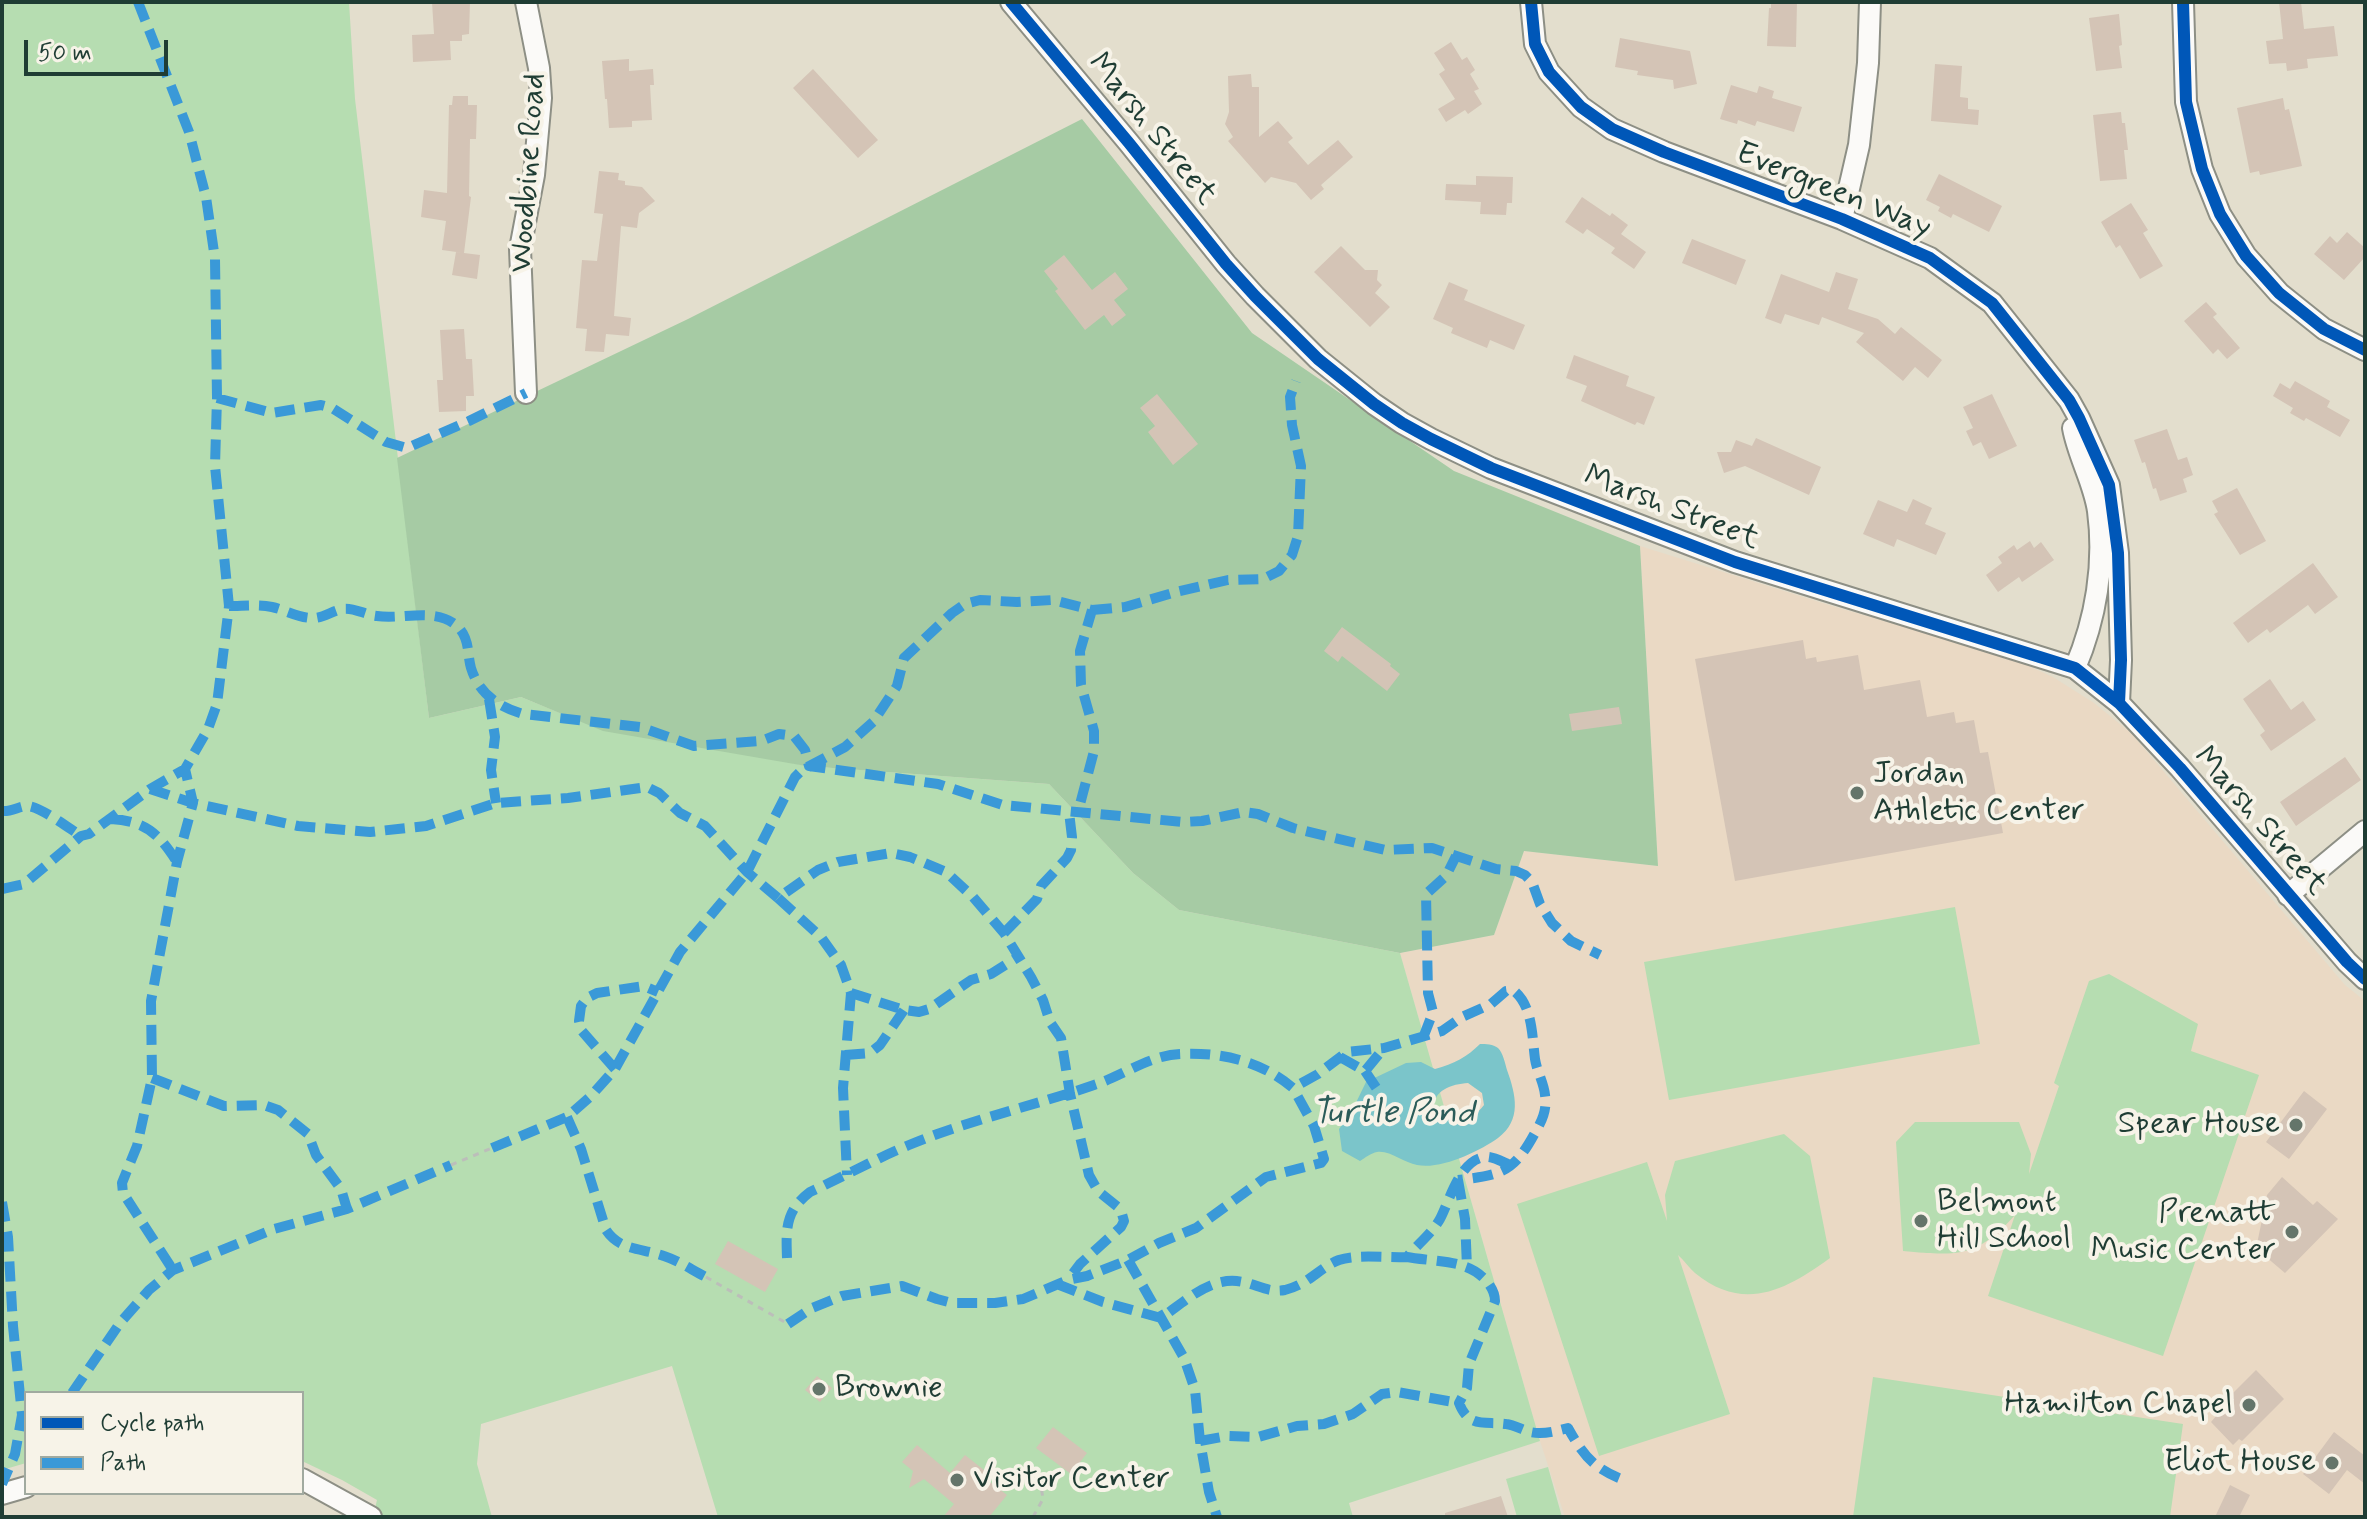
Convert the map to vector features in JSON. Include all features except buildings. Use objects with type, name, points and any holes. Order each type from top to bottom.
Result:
[{"type":"street","name":"Woodbine Road","points":[[526,2],[539,68],[541,98],[534,175],[520,249],[526,393]]},
{"type":"street","name":"Marsh Street","points":[[1011,2],[1226,264],[1318,359],[1374,404],[1431,439],[1491,468],[1735,562],[2075,668],[2119,703],[2180,768],[2288,895],[2365,979]]},
{"type":"street","name":"Evergreen Way","points":[[1531,2],[1535,44],[1549,72],[1581,107],[1612,129],[1664,152],[1842,219],[1930,258],[1992,303],[2069,400],[2109,485],[2118,553],[2119,703]]},
{"type":"street","points":[[1842,219],[1859,145],[1868,63],[1870,2]]},
{"type":"street","points":[[2183,2],[2186,102],[2202,169],[2220,214],[2246,256],[2279,293],[2324,329],[2365,350]]},
{"type":"street","name":"Evergreen Way","points":[[2069,400],[2075,440],[2098,509],[2099,548],[2095,606],[2075,668]]},
{"type":"street","points":[[2288,895],[2365,831]]},
{"type":"street","points":[[304,1480],[371,1517]]},
{"type":"street","points":[[2,1494],[24,1488]]},
{"type":"path","points":[[451,1165],[492,1148]]},
{"type":"path","points":[[706,1277],[788,1324]]},
{"type":"path","points":[[1033,1517],[1043,1499],[1041,1486]]},
{"type":"shaded area","name":"Belmont Hill School","points":[[1640,546],[2009,657],[2053,677],[2094,703],[2131,733],[2345,985],[2365,1001],[2365,1517],[1565,1517],[1540,1441],[1400,953],[1494,935],[1524,851],[1658,866]]},
{"type":"green space","points":[[2,2],[349,2],[355,99],[429,718],[521,697],[565,715],[807,766],[1049,784],[1133,873],[1179,910],[1400,953],[1540,1441],[1349,1503],[1353,1517],[718,1517],[672,1366],[481,1424],[477,1464],[492,1517],[373,1517],[377,1500],[304,1462],[304,1391],[24,1391],[24,1464],[2,1470]]},
{"type":"green space","points":[[1082,119],[1252,333],[1454,471],[1640,546],[1658,866],[1524,851],[1494,935],[1400,953],[1179,910],[1133,873],[1049,784],[806,766],[603,731],[521,697],[429,718],[397,458],[688,319]]},
{"type":"green space","points":[[1955,907],[1980,1044],[1669,1100],[1644,962]]},
{"type":"green space","points":[[2109,974],[2198,1024],[2191,1051],[2259,1075],[2163,1356],[1988,1296],[2015,1215],[1989,1239],[1965,1251],[1938,1254],[1903,1251],[1896,1142],[1915,1122],[2019,1122],[2031,1154],[2029,1174],[2059,1086],[2054,1083],[2089,981]]},
{"type":"green space","points":[[1784,1134],[1810,1156],[1830,1258],[1781,1287],[1748,1294],[1713,1285],[1695,1273],[1678,1255],[1730,1414],[1599,1456],[1517,1204],[1647,1162],[1667,1221],[1665,1195],[1675,1161]]},
{"type":"green space","points":[[1873,1377],[2183,1424],[2170,1517],[1853,1517]]},
{"type":"green space","points":[[1548,1467],[1562,1517],[1517,1517],[1506,1479]]},
{"type":"water","name":"Turtle Pond","points":[[1480,1044],[1498,1048],[1513,1089],[1514,1115],[1506,1131],[1498,1138],[1460,1158],[1427,1166],[1412,1164],[1382,1152],[1373,1153],[1360,1161],[1342,1151],[1339,1129],[1351,1113],[1366,1082],[1406,1063],[1421,1062],[1435,1069],[1442,1067],[1460,1060]],"holes":[[[1468,1083],[1482,1093],[1484,1105],[1466,1118],[1453,1120],[1434,1110],[1436,1097],[1444,1089]]]},
{"type":"marked path","points":[[138,2],[189,132],[206,197],[215,259],[215,466],[229,606],[217,704],[208,729],[185,769],[193,803],[177,862],[151,1001],[152,1078],[137,1146],[122,1183],[123,1193],[173,1270]]},
{"type":"marked path","points":[[1092,610],[1125,607],[1228,580],[1263,579],[1279,571],[1292,555],[1298,536],[1301,466],[1292,425],[1290,397],[1296,381]]},
{"type":"marked path","points":[[217,398],[272,413],[321,405],[332,408],[386,442],[407,448],[526,393]]},
{"type":"marked path","points":[[492,1148],[567,1117],[615,1069],[680,952],[747,872],[795,777],[802,770],[845,747],[873,722],[897,686],[904,658],[965,604],[980,600],[1053,600],[1092,610],[1080,651],[1081,685],[1094,731],[1094,751],[1078,812]]},
{"type":"marked path","points":[[229,606],[267,606],[313,618],[346,609],[387,617],[441,617],[451,621],[463,633],[471,668],[479,685],[498,703],[523,714],[640,727],[694,746],[761,741],[779,734],[794,736],[805,750],[809,766],[938,784],[1003,805],[1183,822],[1244,812],[1258,814],[1293,828],[1385,850],[1432,848],[1525,875],[1532,882],[1540,904],[1552,923],[1571,941],[1600,955]]},
{"type":"marked path","points":[[489,699],[495,737],[491,770],[496,803]]},
{"type":"marked path","points":[[2,889],[24,884],[81,836],[89,834],[150,789],[185,769]]},
{"type":"marked path","points":[[150,789],[193,803],[298,826],[370,832],[426,826],[496,803],[568,798],[647,787],[659,793],[680,813],[705,826],[747,872],[778,898],[818,870],[838,862],[891,853],[910,857],[946,872],[1004,933],[1043,1000],[1050,1022],[1061,1038],[1089,1175],[1098,1191],[1122,1214],[1124,1221],[1121,1227],[1080,1264],[1068,1280]]},
{"type":"marked path","points":[[2,811],[34,807],[81,836]]},
{"type":"marked path","points":[[1004,933],[1037,899],[1041,886],[1067,858],[1072,837],[1069,812]]},
{"type":"marked path","points":[[111,819],[143,826],[164,844],[177,862]]},
{"type":"marked path","points":[[1423,1038],[1433,1012],[1428,993],[1426,894],[1446,876],[1456,856]]},
{"type":"marked path","points":[[778,898],[821,937],[841,965],[851,993],[843,1088],[847,1175]]},
{"type":"marked path","points":[[851,993],[919,1012],[929,1009],[971,980],[991,974],[1018,957]]},
{"type":"marked path","points":[[615,1069],[581,1030],[581,1006],[587,998],[597,993],[644,986],[658,992]]},
{"type":"marked path","points":[[787,1258],[791,1214],[810,1192],[932,1136],[1094,1085],[1169,1055],[1211,1055],[1240,1060],[1268,1071],[1293,1088],[1347,1052],[1384,1048],[1442,1031],[1462,1017],[1491,1004],[1506,991],[1513,990],[1520,996],[1528,1013],[1536,1064],[1544,1091],[1544,1114],[1528,1145],[1514,1163],[1497,1173],[1458,1180]]},
{"type":"marked path","points":[[845,1055],[870,1053],[880,1045],[904,1010]]},
{"type":"marked path","points":[[1340,1057],[1365,1071],[1384,1048]]},
{"type":"marked path","points":[[1365,1071],[1377,1089]]},
{"type":"marked path","points":[[152,1078],[224,1106],[264,1105],[278,1110],[308,1134],[316,1155],[341,1189],[347,1209]]},
{"type":"marked path","points":[[788,1324],[812,1308],[842,1296],[902,1286],[952,1303],[995,1303],[1023,1299],[1128,1260],[1196,1228],[1266,1177],[1321,1163],[1324,1159],[1314,1126],[1293,1088]]},
{"type":"marked path","points":[[567,1117],[581,1149],[606,1230],[612,1237],[632,1248],[670,1258],[706,1277]]},
{"type":"marked path","points":[[1057,1284],[1103,1302],[1161,1318],[1199,1291],[1220,1282],[1243,1282],[1269,1290],[1285,1290],[1346,1258],[1407,1257],[1437,1224],[1458,1180],[1471,1163],[1489,1157],[1513,1166]]},
{"type":"marked path","points":[[73,1391],[120,1323],[149,1290],[173,1270],[274,1229],[347,1209],[451,1165]]},
{"type":"marked path","points":[[1458,1180],[1465,1219],[1467,1267]]},
{"type":"marked path","points":[[2,1202],[8,1237],[22,1415],[15,1454],[2,1484]]},
{"type":"marked path","points":[[1407,1257],[1466,1267],[1481,1276],[1494,1295],[1495,1301],[1469,1364],[1467,1388],[1459,1403],[1468,1417],[1478,1422],[1509,1425],[1535,1433],[1568,1428],[1590,1460],[1624,1480]]},
{"type":"marked path","points":[[1128,1260],[1184,1358],[1195,1390],[1200,1441],[1217,1517]]},
{"type":"marked path","points":[[1200,1441],[1227,1436],[1258,1437],[1297,1426],[1324,1424],[1353,1414],[1382,1394],[1397,1392],[1459,1403]]},
{"type":"cycle path","points":[[1011,2],[1226,264],[1318,359],[1374,404],[1431,439],[1491,468],[1735,562],[2075,668],[2119,703],[2180,768],[2365,979]]},
{"type":"cycle path","points":[[1531,2],[1535,44],[1549,72],[1581,107],[1612,129],[1664,152],[1842,219],[1930,258],[1992,303],[2069,400],[2109,485],[2118,553],[2119,703]]},
{"type":"cycle path","points":[[2183,2],[2186,102],[2202,169],[2220,214],[2246,256],[2279,293],[2324,329],[2365,350]]},
{"type":"place","name":"Jordan Athletic Center","points":[[1857,793]]},
{"type":"place","name":"Spear House","points":[[2296,1125]]},
{"type":"place","name":"Belmont Hill School","points":[[1921,1221]]},
{"type":"place","name":"Prenatt Music Center","points":[[2292,1232]]},
{"type":"place","name":"Brownie","points":[[819,1389]]},
{"type":"place","name":"Hamilton Chapel","points":[[2249,1405]]},
{"type":"place","name":"Eliot House","points":[[2332,1463]]},
{"type":"place","name":"Visitor Center","points":[[957,1480]]}]
